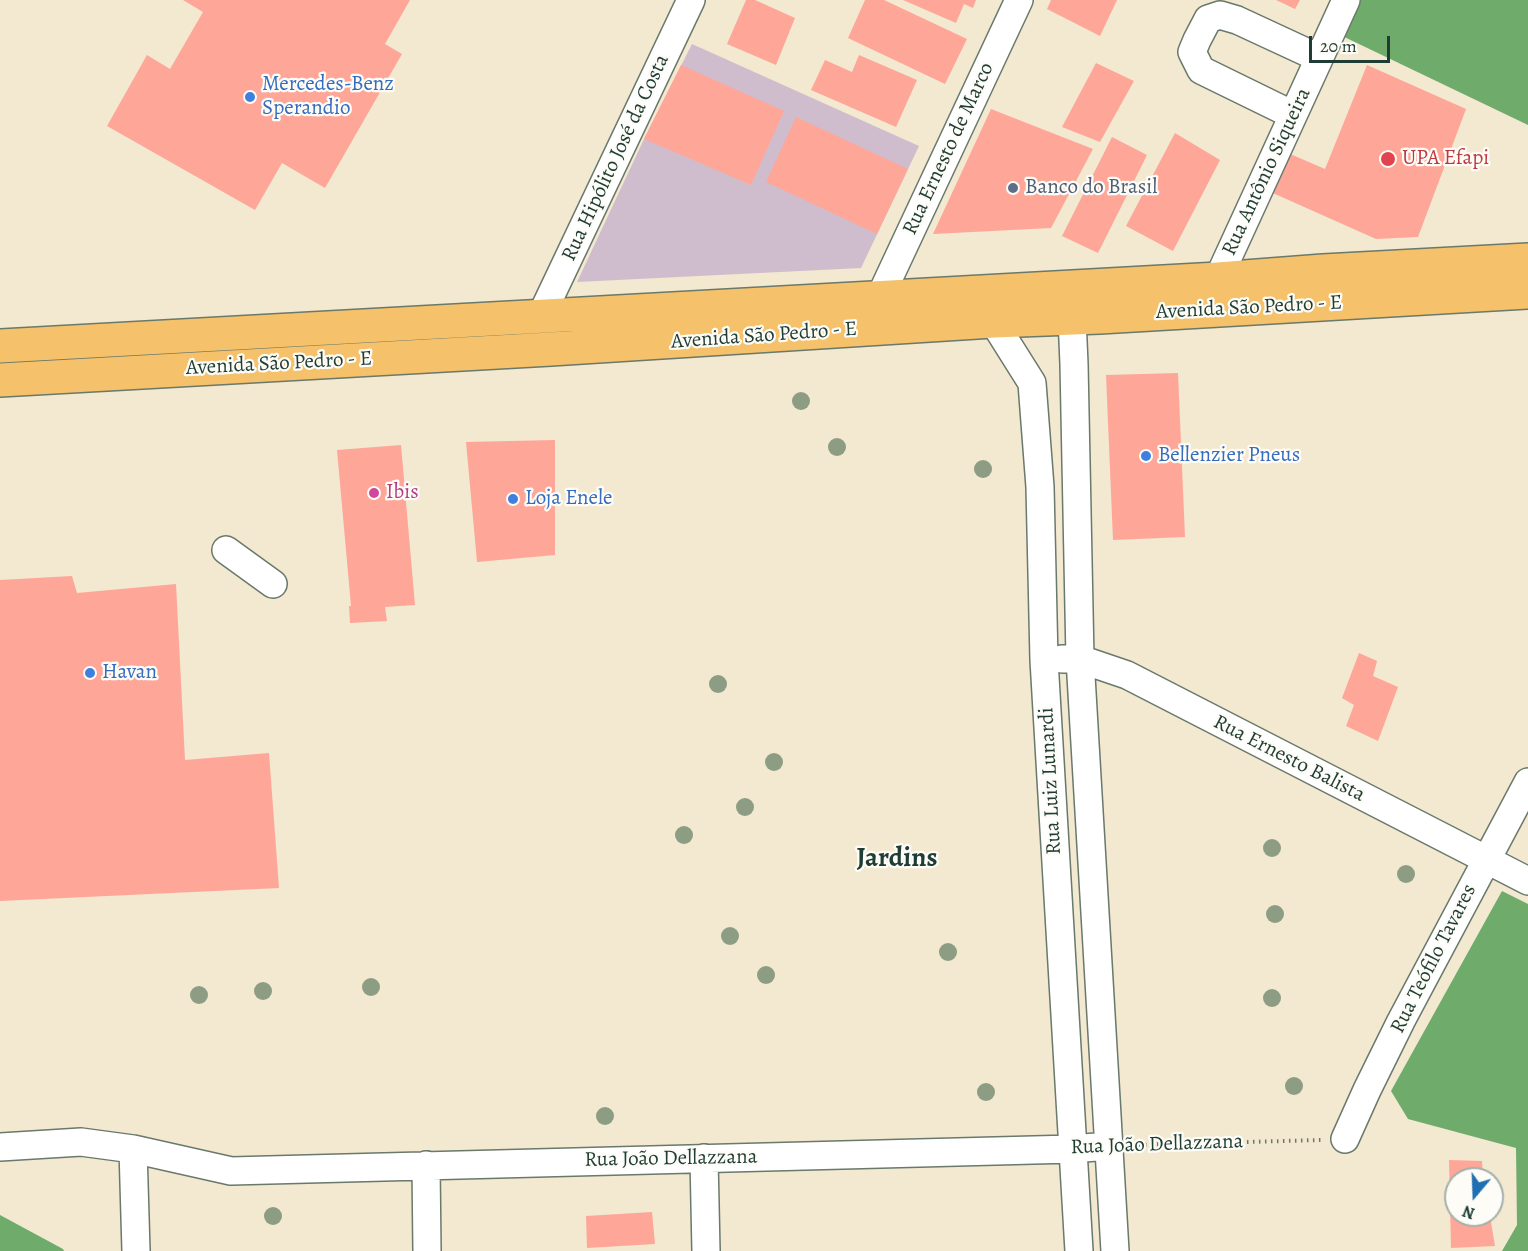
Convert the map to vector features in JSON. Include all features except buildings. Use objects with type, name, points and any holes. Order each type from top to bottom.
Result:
[{"type":"main road","name":"Avenida São Pedro - E","points":[[0,346],[1528,260]]},
{"type":"main road","name":"Avenida São Pedro - E","points":[[0,380],[993,321],[1528,292]]},
{"type":"street","name":"Rua Hipólito José da Costa","points":[[541,316],[691,0]]},
{"type":"street","name":"Rua Ernesto de Marco","points":[[880,297],[1019,0]]},
{"type":"street","name":"Rua Antônio Siqueira","points":[[1218,279],[1346,0]]},
{"type":"street","points":[[1293,115],[1201,70],[1192,52],[1197,40],[1208,19],[1220,15],[1237,20],[1319,58]]},
{"type":"street","name":"Rua Luiz Lunardi","points":[[1072,318],[1080,659],[1115,1251]]},
{"type":"street","name":"Rua Luiz Lunardi","points":[[993,321],[1032,383],[1040,487],[1044,660],[1078,1251]]},
{"type":"street","points":[[226,550],[273,584]]},
{"type":"street","name":"Rua Ernesto Balista","points":[[1044,660],[1080,659],[1127,675],[1528,880]]},
{"type":"street","name":"Rua Teófilo Tavares","points":[[1346,1139],[1396,1031],[1528,783]]},
{"type":"street","name":"Rua João Dellazzana","points":[[0,1147],[81,1142],[133,1149],[231,1171],[1072,1149],[1108,1146]]},
{"type":"street","points":[[133,1149],[136,1251]]},
{"type":"street","points":[[704,1158],[706,1251]]},
{"type":"street","points":[[426,1165],[427,1251]]},
{"type":"path","name":"Rua João Dellazzana","points":[[1108,1146],[1346,1139]]},
{"type":"shaded area","points":[[692,44],[919,146],[861,268],[577,282],[644,139]]},
{"type":"green space","points":[[1352,0],[1528,0],[1528,125],[1336,33]]},
{"type":"green space","points":[[1502,891],[1528,904],[1528,1251],[1502,1251],[1517,1225],[1516,1148],[1408,1119],[1391,1091]]},
{"type":"green space","points":[[0,1215],[63,1249],[64,1251],[0,1251]]},
{"type":"place","name":"Mercedes-Benz Sperandio","points":[[250,97]]},
{"type":"place","name":"UPA Efapi","points":[[1388,159]]},
{"type":"place","name":"Banco do Brasil","points":[[1013,188]]},
{"type":"place","name":"Bellenzier Pneus","points":[[1146,456]]},
{"type":"place","name":"Ibis","points":[[374,493]]},
{"type":"place","name":"Loja Enele","points":[[513,499]]},
{"type":"place","name":"Havan","points":[[90,673]]},
{"type":"district","name":"Jardins","points":[[897,859]]}]
